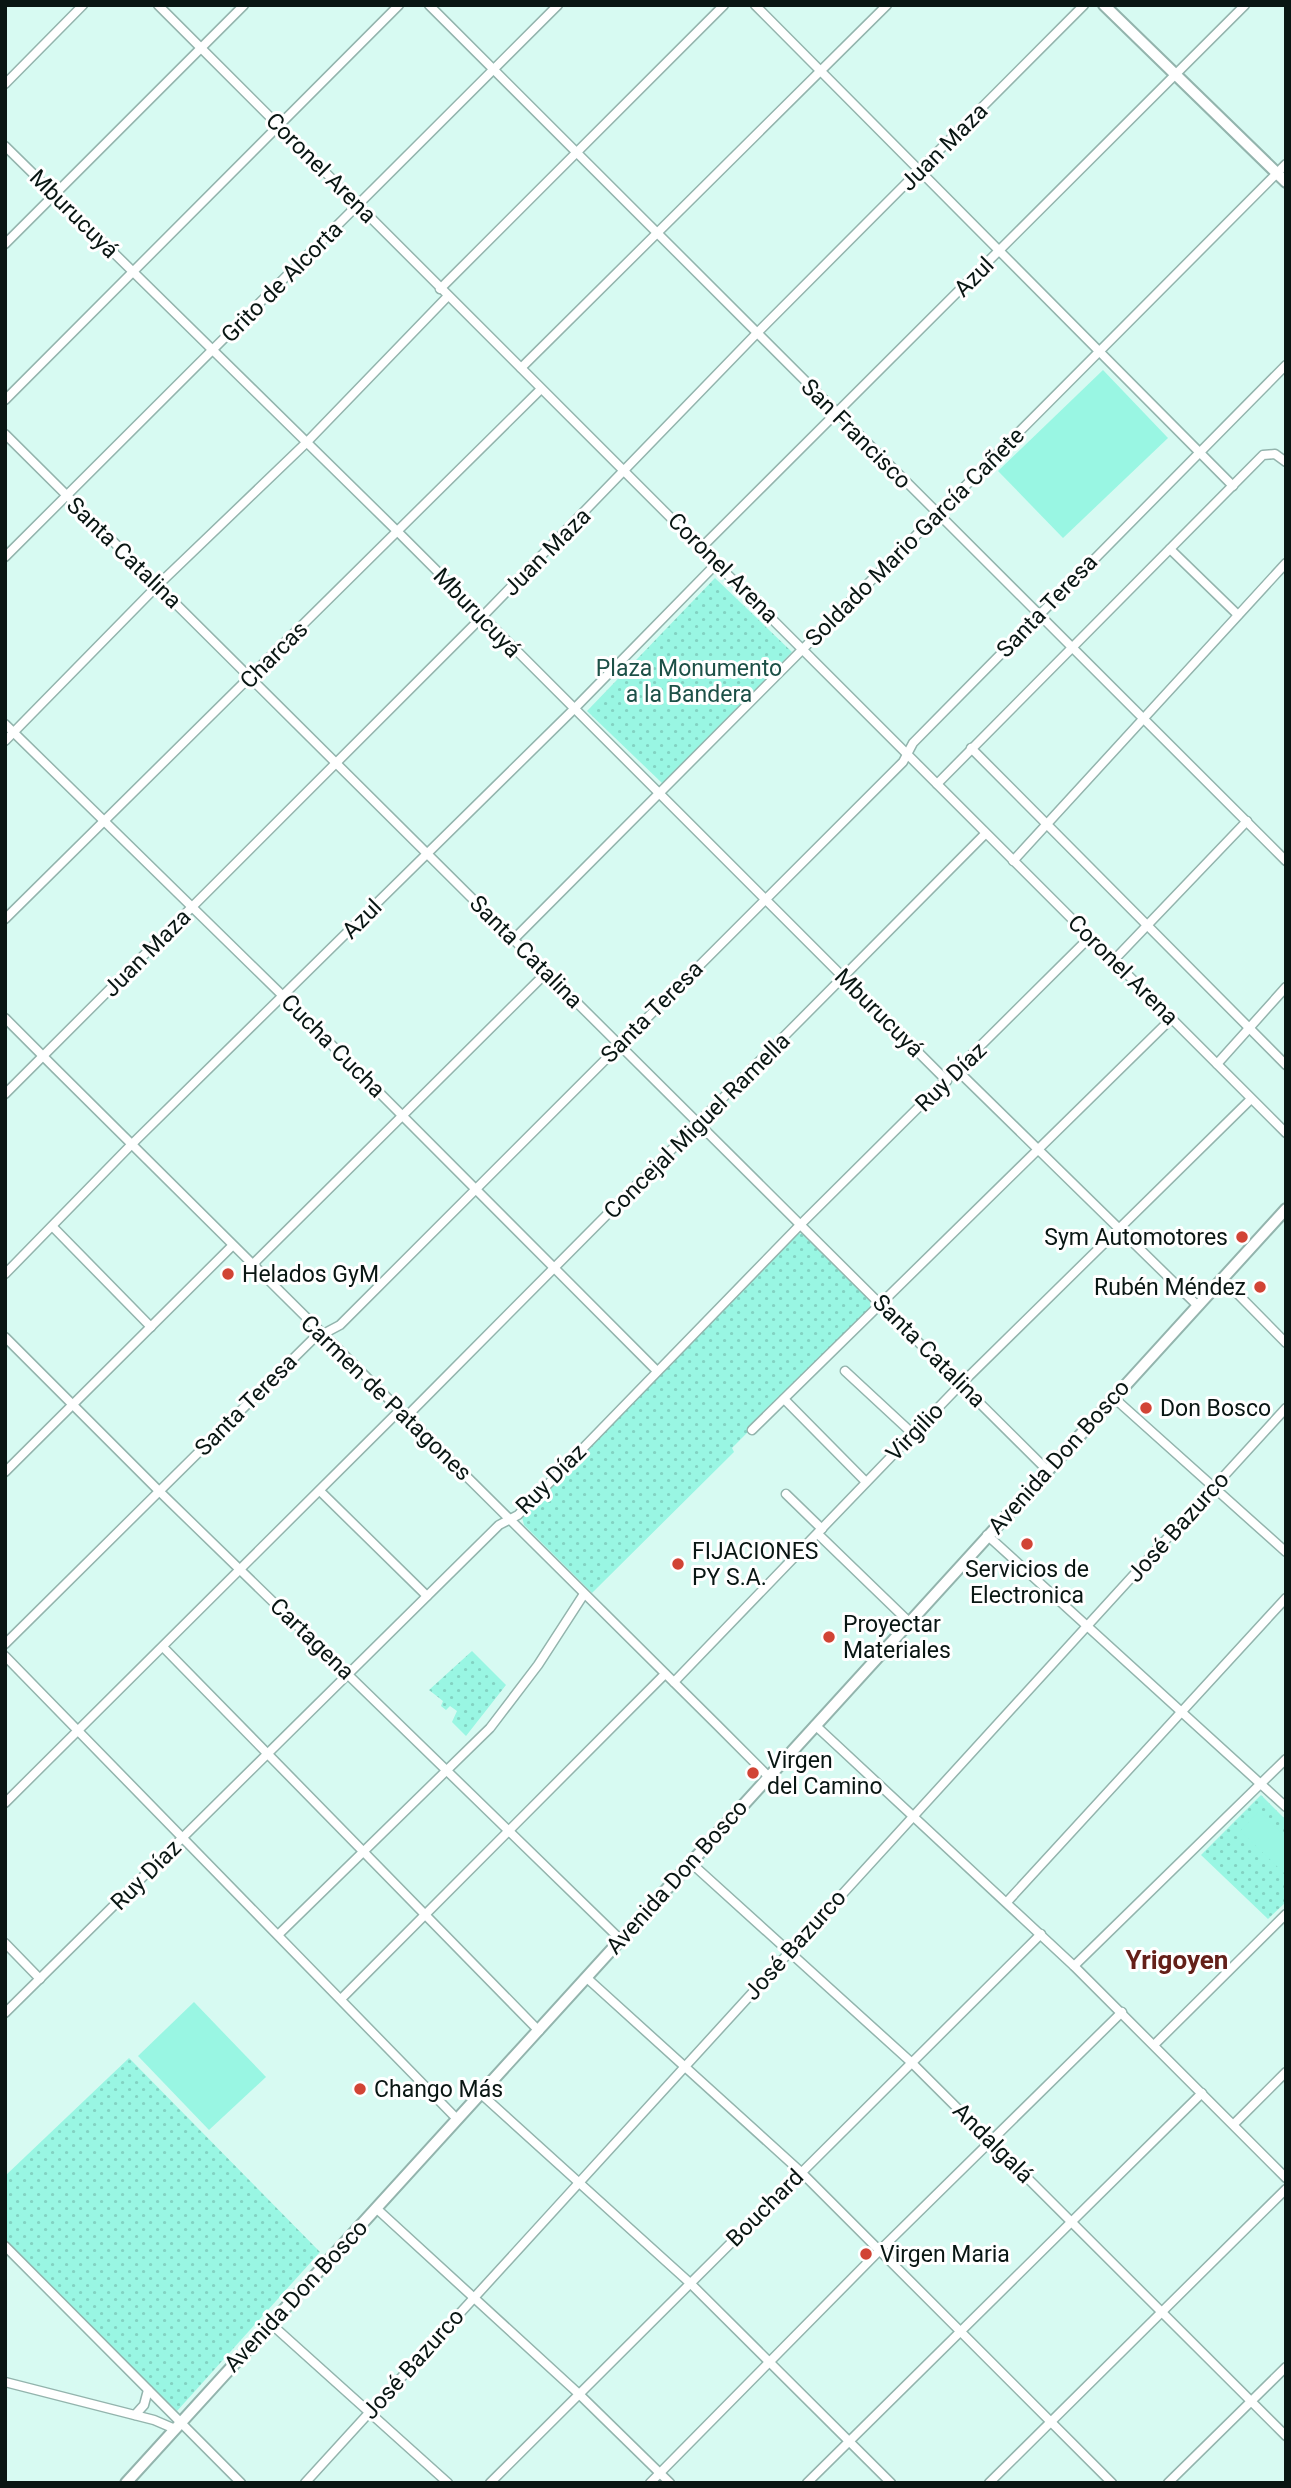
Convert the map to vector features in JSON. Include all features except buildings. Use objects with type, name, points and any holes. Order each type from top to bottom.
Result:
[{"type":"main road","points":[[1104,5],[1286,181]]},
{"type":"main road","name":"Avenida Don Bosco","points":[[126,2483],[480,2093],[588,1979],[620,1939],[1286,1209]]},
{"type":"street","points":[[5,84],[83,5]]},
{"type":"street","name":"Coronel Arena","points":[[158,5],[440,289],[718,562],[985,834],[1286,1133]]},
{"type":"street","points":[[5,244],[244,5]]},
{"type":"street","points":[[5,400],[399,5]]},
{"type":"street","name":"San Francisco","points":[[429,5],[1286,861]]},
{"type":"street","name":"Grito de Alcorta","points":[[5,557],[558,5]]},
{"type":"street","points":[[440,289],[724,5]]},
{"type":"street","points":[[755,5],[1233,486]]},
{"type":"street","points":[[521,368],[659,235],[887,5]]},
{"type":"street","name":"Juan Maza","points":[[5,1094],[481,618],[757,333],[1084,5]]},
{"type":"street","name":"Azul","points":[[702,547],[1176,77],[1245,5]]},
{"type":"street","name":"Mburucuyá","points":[[5,146],[398,532],[481,618],[947,1081]]},
{"type":"street","name":"Soldado Mario García Cañete","points":[[514,940],[1286,164]]},
{"type":"street","points":[[5,741],[158,585],[306,443],[448,296]]},
{"type":"street","name":"Santa Teresa","points":[[5,1644],[312,1339],[340,1325],[908,755],[913,743],[1286,365]]},
{"type":"street","points":[[1278,373],[1286,380]]},
{"type":"street","name":"Charcas","points":[[5,919],[541,389]]},
{"type":"street","name":"Santa Catalina","points":[[5,435],[252,677],[545,973],[1047,1470]]},
{"type":"street","points":[[937,784],[1263,454],[1275,454],[1286,462]]},
{"type":"street","points":[[1170,549],[1238,615]]},
{"type":"street","name":"Azul","points":[[5,1274],[130,1146],[573,710],[718,562]]},
{"type":"street","points":[[1013,861],[1286,563]]},
{"type":"street","name":"Cucha Cucha","points":[[5,724],[284,997],[657,1371]]},
{"type":"street","points":[[971,748],[1149,924],[1286,1065]]},
{"type":"street","points":[[1114,960],[1247,821]]},
{"type":"street","name":"Concejal Miguel Ramella","points":[[5,1802],[163,1647],[239,1568],[555,1269],[985,834]]},
{"type":"street","name":"Ruy Díaz","points":[[5,2013],[499,1525],[518,1515],[800,1225],[1090,937]]},
{"type":"street","points":[[251,1266],[545,973]]},
{"type":"street","points":[[1217,1064],[1286,987]]},
{"type":"street","name":"Carmen de Patagones","points":[[5,1018],[231,1247],[403,1413],[768,1776]]},
{"type":"street","points":[[752,1430],[1172,1018]]},
{"type":"street","points":[[958,1071],[1197,1305]]},
{"type":"street","name":"Virgilio","points":[[674,1682],[962,1383],[1251,1098]]},
{"type":"street","points":[[52,1227],[151,1327]]},
{"type":"street","points":[[5,1472],[231,1247]]},
{"type":"street","points":[[1222,1278],[1286,1343]]},
{"type":"street","name":"Cartagena","points":[[5,1337],[159,1492],[620,1939]]},
{"type":"street","points":[[845,1371],[913,1434]]},
{"type":"street","points":[[1113,1397],[1286,1552]]},
{"type":"street","points":[[784,1399],[866,1482]]},
{"type":"street","name":"José Bazurco","points":[[305,2483],[1286,1408]]},
{"type":"street","points":[[320,1491],[427,1596]]},
{"type":"street","points":[[786,1494],[909,1622]]},
{"type":"street","points":[[988,1535],[1087,1629],[1286,1807]]},
{"type":"street","points":[[279,1934],[498,1717],[538,1665],[584,1594]]},
{"type":"street","points":[[1007,1902],[1286,1598]]},
{"type":"street","points":[[163,1647],[539,2031]]},
{"type":"street","points":[[5,1656],[457,2119]]},
{"type":"street","points":[[341,1999],[665,1674]]},
{"type":"street","points":[[816,1725],[1122,2012],[1286,2178]]},
{"type":"street","points":[[1074,1966],[1286,1759]]},
{"type":"street","name":"Andalgalá","points":[[690,1862],[912,2063],[993,2141],[1286,2436]]},
{"type":"street","points":[[1155,2044],[1286,1914]]},
{"type":"street","name":"Bouchard","points":[[490,2483],[1041,1934]]},
{"type":"street","points":[[5,1943],[40,1979]]},
{"type":"street","points":[[588,1979],[801,2172],[1112,2483]]},
{"type":"street","points":[[650,2483],[879,2251],[1122,2012]]},
{"type":"street","points":[[1234,2124],[1286,2073]]},
{"type":"street","points":[[480,2093],[690,2283],[891,2483]]},
{"type":"street","points":[[807,2483],[1202,2093]]},
{"type":"street","points":[[989,2483],[1286,2189]]},
{"type":"street","points":[[377,2209],[579,2394],[670,2483]]},
{"type":"street","points":[[5,2246],[148,2390],[177,2426],[241,2483]]},
{"type":"street","points":[[270,2323],[448,2483]]},
{"type":"street","points":[[1168,2483],[1286,2367]]},
{"type":"street","points":[[5,2382],[177,2426]]},
{"type":"street","points":[[135,2415],[144,2405],[148,2390]]},
{"type":"green space","points":[[1103,370],[1168,438],[1063,538],[998,471]]},
{"type":"green space","name":"Plaza Monumento a la Bandera","points":[[715,578],[792,652],[663,784],[587,711]]},
{"type":"green space","points":[[797,1233],[802,1234],[870,1300],[870,1309],[732,1448],[734,1452],[592,1593],[524,1525],[522,1517]]},
{"type":"green space","points":[[472,1651],[506,1685],[466,1736],[452,1722],[457,1711],[450,1706],[446,1710],[441,1706],[443,1701],[429,1690]]},
{"type":"green space","points":[[1261,1795],[1286,1820],[1286,1902],[1268,1919],[1201,1855]]},
{"type":"green space","points":[[1259,1811],[1286,1837],[1286,1875],[1240,1831]]},
{"type":"green space","points":[[194,2002],[266,2077],[209,2130],[138,2056]]},
{"type":"green space","points":[[129,2058],[320,2252],[177,2411],[5,2243],[5,2176]]},
{"type":"place","name":"Sym Automotores","points":[[1242,1237]]},
{"type":"place","name":"Helados GyM","points":[[228,1274]]},
{"type":"place","name":"Rubén Méndez","points":[[1260,1287]]},
{"type":"place","name":"Don Bosco","points":[[1146,1408]]},
{"type":"place","name":"Servicios de Electronica","points":[[1027,1544]]},
{"type":"place","name":"FIJACIONES PY S.A.","points":[[678,1564]]},
{"type":"place","name":"Proyectar Materiales","points":[[829,1637]]},
{"type":"place","name":"Virgen del Camino","points":[[753,1773]]},
{"type":"place","name":"Chango Más","points":[[360,2089]]},
{"type":"place","name":"Virgen Maria","points":[[866,2254]]},
{"type":"district","name":"Yrigoyen","points":[[1177,1960]]}]
